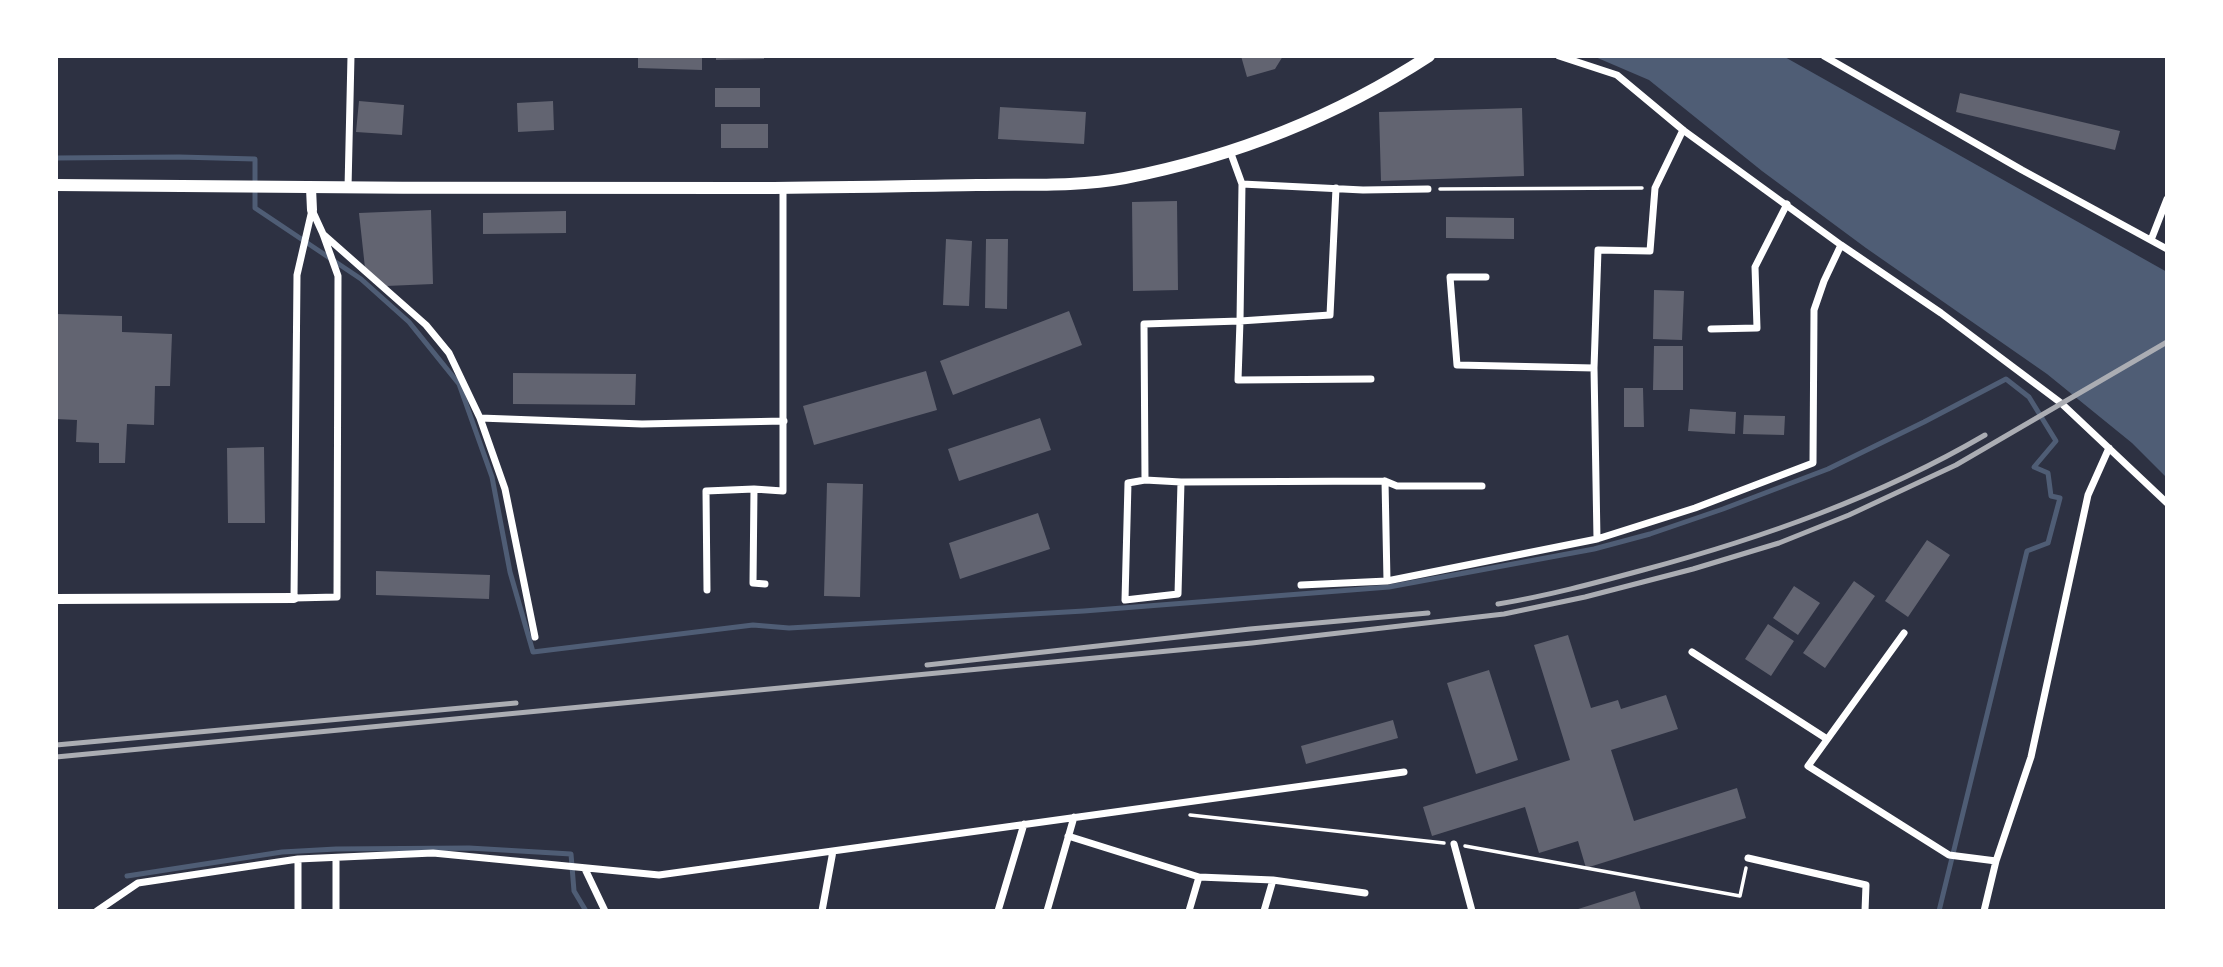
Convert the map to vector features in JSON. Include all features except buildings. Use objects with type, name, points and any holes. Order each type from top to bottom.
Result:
[{"type":"main road","points":[[56,185],[783,188],[1054,184],[1121,179],[1188,164],[1305,124],[1351,102],[1429,56]]},
{"type":"street","points":[[348,188],[351,56]]},
{"type":"street","points":[[1559,56],[1617,75],[1683,130],[1841,245],[1941,313],[2062,403],[2167,503]]},
{"type":"street","points":[[1824,56],[2022,170],[2167,249]]},
{"type":"street","points":[[1597,539],[1594,368],[1598,250],[1650,251],[1655,188],[1683,130]]},
{"type":"street","points":[[1230,150],[1242,184],[1238,380],[1371,379]]},
{"type":"street","points":[[1242,184],[1427,190]]},
{"type":"street","points":[[294,597],[297,275],[312,210],[311,188]]},
{"type":"street","points":[[707,590],[706,491],[783,491],[783,188]]},
{"type":"street","points":[[1145,480],[1144,324],[1330,315],[1336,188]]},
{"type":"street","points":[[2151,240],[2167,199]]},
{"type":"street","points":[[1711,329],[1757,328],[1755,267],[1787,204]]},
{"type":"street","points":[[56,599],[337,597],[338,276],[312,210]]},
{"type":"street","points":[[323,233],[426,325],[449,353],[480,418],[505,489],[535,637]]},
{"type":"street","points":[[1301,586],[1387,581],[1597,539],[1695,508],[1813,463],[1814,310],[1841,245]]},
{"type":"street","points":[[1486,277],[1450,277],[1457,365],[1594,368]]},
{"type":"street","points":[[480,418],[642,424],[784,421]]},
{"type":"street","points":[[1984,911],[1996,861],[2031,757],[2088,495],[2109,448]]},
{"type":"street","points":[[1181,482],[1178,594],[1125,600],[1128,483],[1145,480],[1385,481],[1397,486],[1482,486]]},
{"type":"street","points":[[1385,481],[1387,581]]},
{"type":"street","points":[[754,489],[753,583],[765,584]]},
{"type":"street","points":[[1904,633],[1808,766],[1949,855],[1996,861]]},
{"type":"street","points":[[1692,652],[1827,739]]},
{"type":"street","points":[[97,911],[138,883],[298,859],[433,853],[659,875],[1404,772]]},
{"type":"street","points":[[1047,911],[1074,817]]},
{"type":"street","points":[[998,911],[1024,824]]},
{"type":"street","points":[[1068,836],[1199,877],[1273,880],[1365,893]]},
{"type":"street","points":[[1454,844],[1472,911]]},
{"type":"street","points":[[822,911],[832,851]]},
{"type":"street","points":[[336,858],[336,911]]},
{"type":"street","points":[[1748,858],[1866,885],[1865,911]]},
{"type":"street","points":[[298,859],[298,911]]},
{"type":"street","points":[[585,869],[605,911]]},
{"type":"street","points":[[1189,911],[1199,877]]},
{"type":"street","points":[[1264,911],[1273,880]]},
{"type":"path","points":[[1427,190],[1655,188]]},
{"type":"water","points":[[1593,56],[1783,56],[2167,272],[2167,478],[2132,443],[2047,374],[1866,248],[1762,171],[1649,80]]},
{"type":"waterway","points":[[56,158],[255,159],[255,208],[361,279],[409,322],[459,384],[492,477],[510,572],[533,652],[753,625],[789,628],[1084,611],[1389,587],[1594,549],[1650,534],[1828,469],[2006,379],[2029,397],[2056,441],[2034,467],[2048,473],[2051,496],[2060,498],[2048,543],[2027,551],[1939,911]]},
{"type":"waterway","points":[[127,876],[282,852],[336,849],[469,848],[571,854],[574,891],[586,911]]},
{"type":"railway","points":[[56,757],[1252,643],[1504,614],[1585,597],[1693,569],[1779,543],[1849,515],[1956,465],[2167,342]]},
{"type":"railway","points":[[1498,604],[1625,575],[1776,530],[1904,478],[1985,435]]},
{"type":"railway","points":[[927,665],[1250,629],[1428,613]]},
{"type":"railway","points":[[56,745],[516,703]]}]
